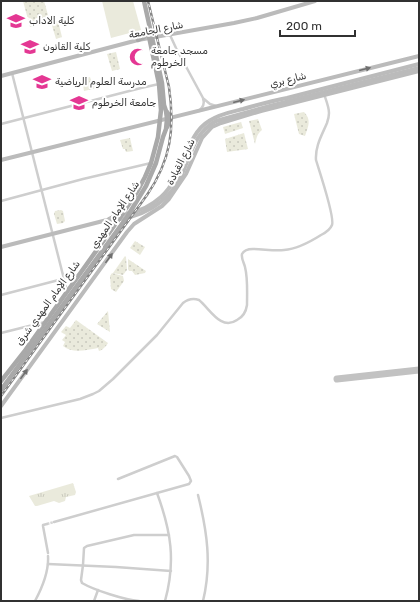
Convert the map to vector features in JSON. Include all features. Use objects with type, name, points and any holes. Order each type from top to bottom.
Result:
[{"type":"main road","name":"شارع الإمام المهدي","points":[[121,217],[137,192],[151,163],[156,147],[160,120],[161,110],[159,84],[143,1]]},
{"type":"main road","name":"شارع الإمام المهدي","points":[[1,390],[86,270],[128,216],[143,191],[156,163],[169,118],[164,105],[162,83],[143,1]]},
{"type":"main road","name":"شارع الجامعة","points":[[1,76],[138,40],[242,21],[280,12],[315,1]]},
{"type":"main road","points":[[138,40],[144,37],[148,30]]},
{"type":"main road","name":"شارع بري","points":[[1,160],[419,56]]},
{"type":"main road","name":"شارع القيادة","points":[[1,406],[127,232],[134,224],[170,199],[186,174],[202,138],[212,127],[270,105],[419,64]]},
{"type":"main road","name":"شارع القيادة","points":[[324,94],[419,68]]},
{"type":"main road","name":"شارع القيادة","points":[[1,247],[107,220],[113,217],[128,216],[154,202],[162,197],[177,175],[198,130],[216,117],[324,94],[419,71]]},
{"type":"main road","points":[[128,216],[134,224]]},
{"type":"main road","name":"شارع الإمام المهدي شرق","points":[[1,381],[24,352],[79,275],[86,270],[121,217]]},
{"type":"street","points":[[170,35],[203,98],[210,104],[217,106]]},
{"type":"street","points":[[12,73],[67,291]]},
{"type":"street","points":[[1,124],[159,84]]},
{"type":"street","points":[[1,418],[80,399],[99,391],[157,335],[186,300],[199,300],[220,320],[229,324],[234,322],[244,314],[247,305],[246,273],[242,257],[244,252],[253,249],[284,250],[296,248],[315,239],[332,226],[329,202],[315,153],[329,115],[329,109],[324,94]]},
{"type":"street","points":[[199,111],[203,106],[203,98]]},
{"type":"street","points":[[1,201],[151,163]]},
{"type":"street","points":[[86,270],[95,276]]},
{"type":"street","points":[[1,295],[79,275]]},
{"type":"street","points":[[1,333],[45,322]]},
{"type":"street","points":[[54,522],[190,483],[189,476],[175,456],[118,480]]},
{"type":"street","points":[[157,493],[164,512],[171,546],[171,571],[165,601]]},
{"type":"street","points":[[198,495],[205,523],[208,547],[208,572],[203,601]]},
{"type":"street","points":[[35,601],[48,564],[48,554],[43,525],[48,524]]},
{"type":"street","points":[[139,601],[125,599],[82,583],[84,548],[134,535],[169,535]]},
{"type":"street","points":[[48,564],[171,571]]},
{"type":"street","points":[[94,601],[98,590]]},
{"type":"green space","points":[[23,1],[44,1],[50,22],[30,27]]},
{"type":"green space","points":[[102,1],[133,1],[141,30],[111,38]]},
{"type":"green space","points":[[58,21],[62,37],[56,39],[51,22]]},
{"type":"green space","points":[[116,52],[120,69],[112,71],[107,54]]},
{"type":"green space","points":[[90,77],[91,80],[95,80],[97,88],[84,91],[82,79]]},
{"type":"green space","points":[[304,112],[309,121],[305,136],[299,134],[294,114]]},
{"type":"green space","points":[[258,119],[262,130],[258,135],[255,144],[249,121]]},
{"type":"green space","points":[[241,122],[243,128],[225,134],[223,127]]},
{"type":"green space","points":[[244,133],[248,149],[227,152],[225,139]]},
{"type":"green space","points":[[130,138],[133,151],[126,152],[125,149],[123,149],[120,140]]},
{"type":"green space","points":[[55,211],[63,211],[65,221],[57,224],[54,214]]},
{"type":"green space","points":[[135,241],[145,247],[140,255],[130,248]]},
{"type":"green space","points":[[125,256],[127,270],[123,275],[113,273]]},
{"type":"green space","points":[[128,259],[146,271],[145,273],[135,275],[132,271],[129,271]]},
{"type":"green space","points":[[112,273],[123,276],[124,281],[116,292],[111,289],[110,276]]},
{"type":"green space","points":[[108,311],[110,332],[97,324]]},
{"type":"green space","points":[[76,320],[108,343],[102,350],[99,351],[98,348],[75,351],[63,346],[65,342],[62,340],[66,335],[61,332],[66,326],[70,328]]},
{"type":"green space","points":[[73,483],[76,492],[75,495],[66,497],[65,501],[59,503],[54,501],[35,506],[29,496]]},
{"type":"taxiway","points":[[337,379],[419,370]]},
{"type":"tunnel","points":[[47,524],[54,522]]},
{"type":"railway","points":[[1,396],[147,195],[155,182],[166,157],[171,130],[171,102],[169,87],[148,1]]},
{"type":"place","name":"كلية الاداب","points":[[16,21]]},
{"type":"place","name":"كلية القانون","points":[[30,47]]},
{"type":"place","name":"مسجد جامعة الخرطوم","points":[[138,57]]},
{"type":"place","name":"مدرسة العلوم الرياضية","points":[[42,82]]},
{"type":"place","name":"جامعة الخرطوم","points":[[79,103]]}]
